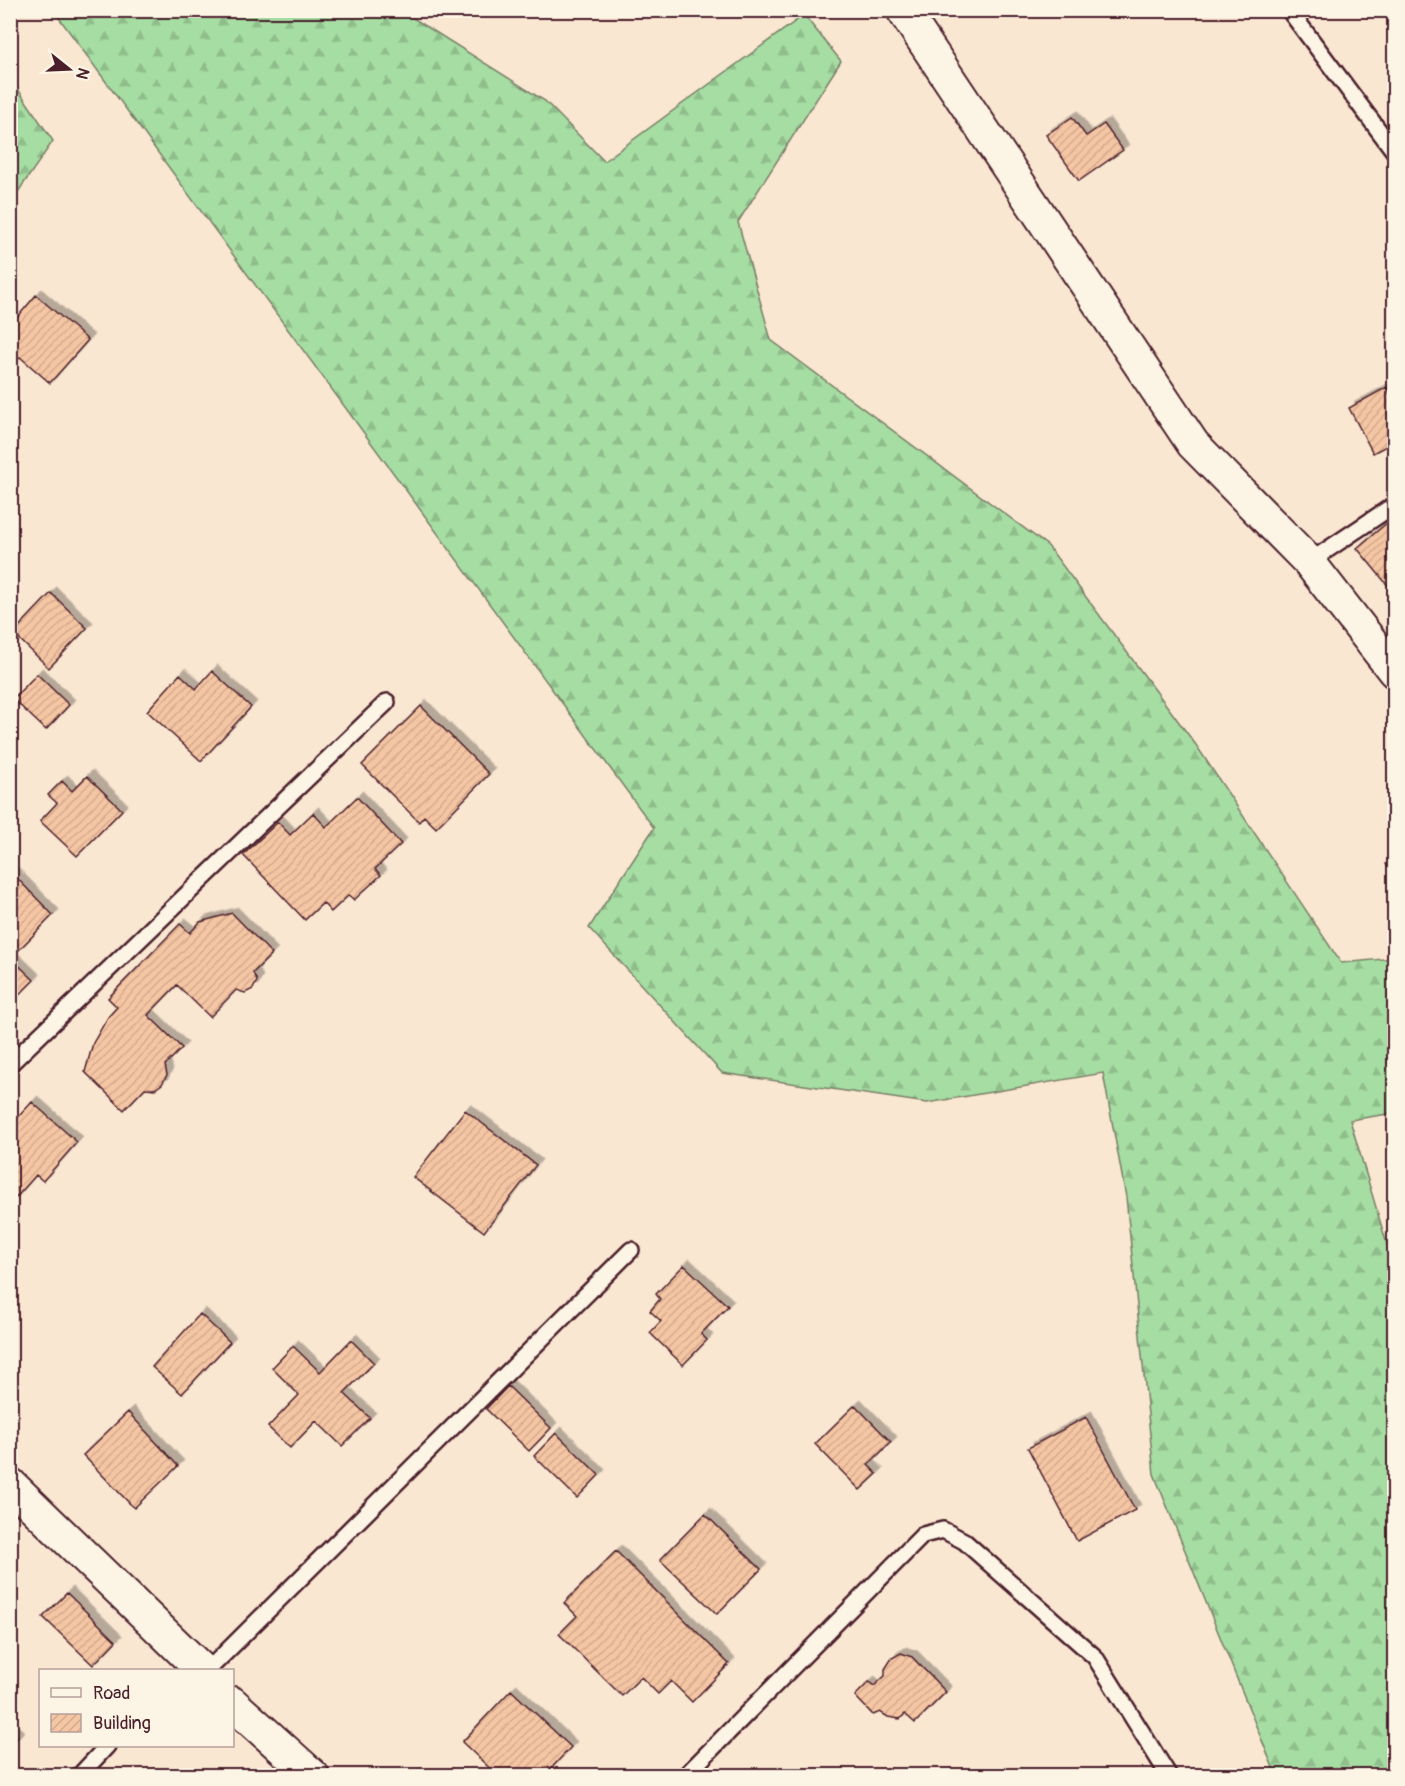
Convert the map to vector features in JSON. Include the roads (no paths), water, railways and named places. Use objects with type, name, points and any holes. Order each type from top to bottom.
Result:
[{"type":"street","points":[[903,10],[1192,444],[1310,562],[1395,671]]},
{"type":"street","points":[[10,1484],[195,1668]]},
{"type":"street","points":[[234,1705],[313,1776]]},
{"type":"lane","points":[[1289,10],[1395,151]]},
{"type":"lane","points":[[1310,562],[1395,505]]},
{"type":"lane","points":[[10,1064],[387,702]]},
{"type":"lane","points":[[195,1668],[632,1250]]},
{"type":"lane","points":[[685,1776],[923,1535],[943,1530],[964,1541],[1095,1657],[1169,1776]]},
{"type":"lane","points":[[79,1776],[106,1747]]}]
